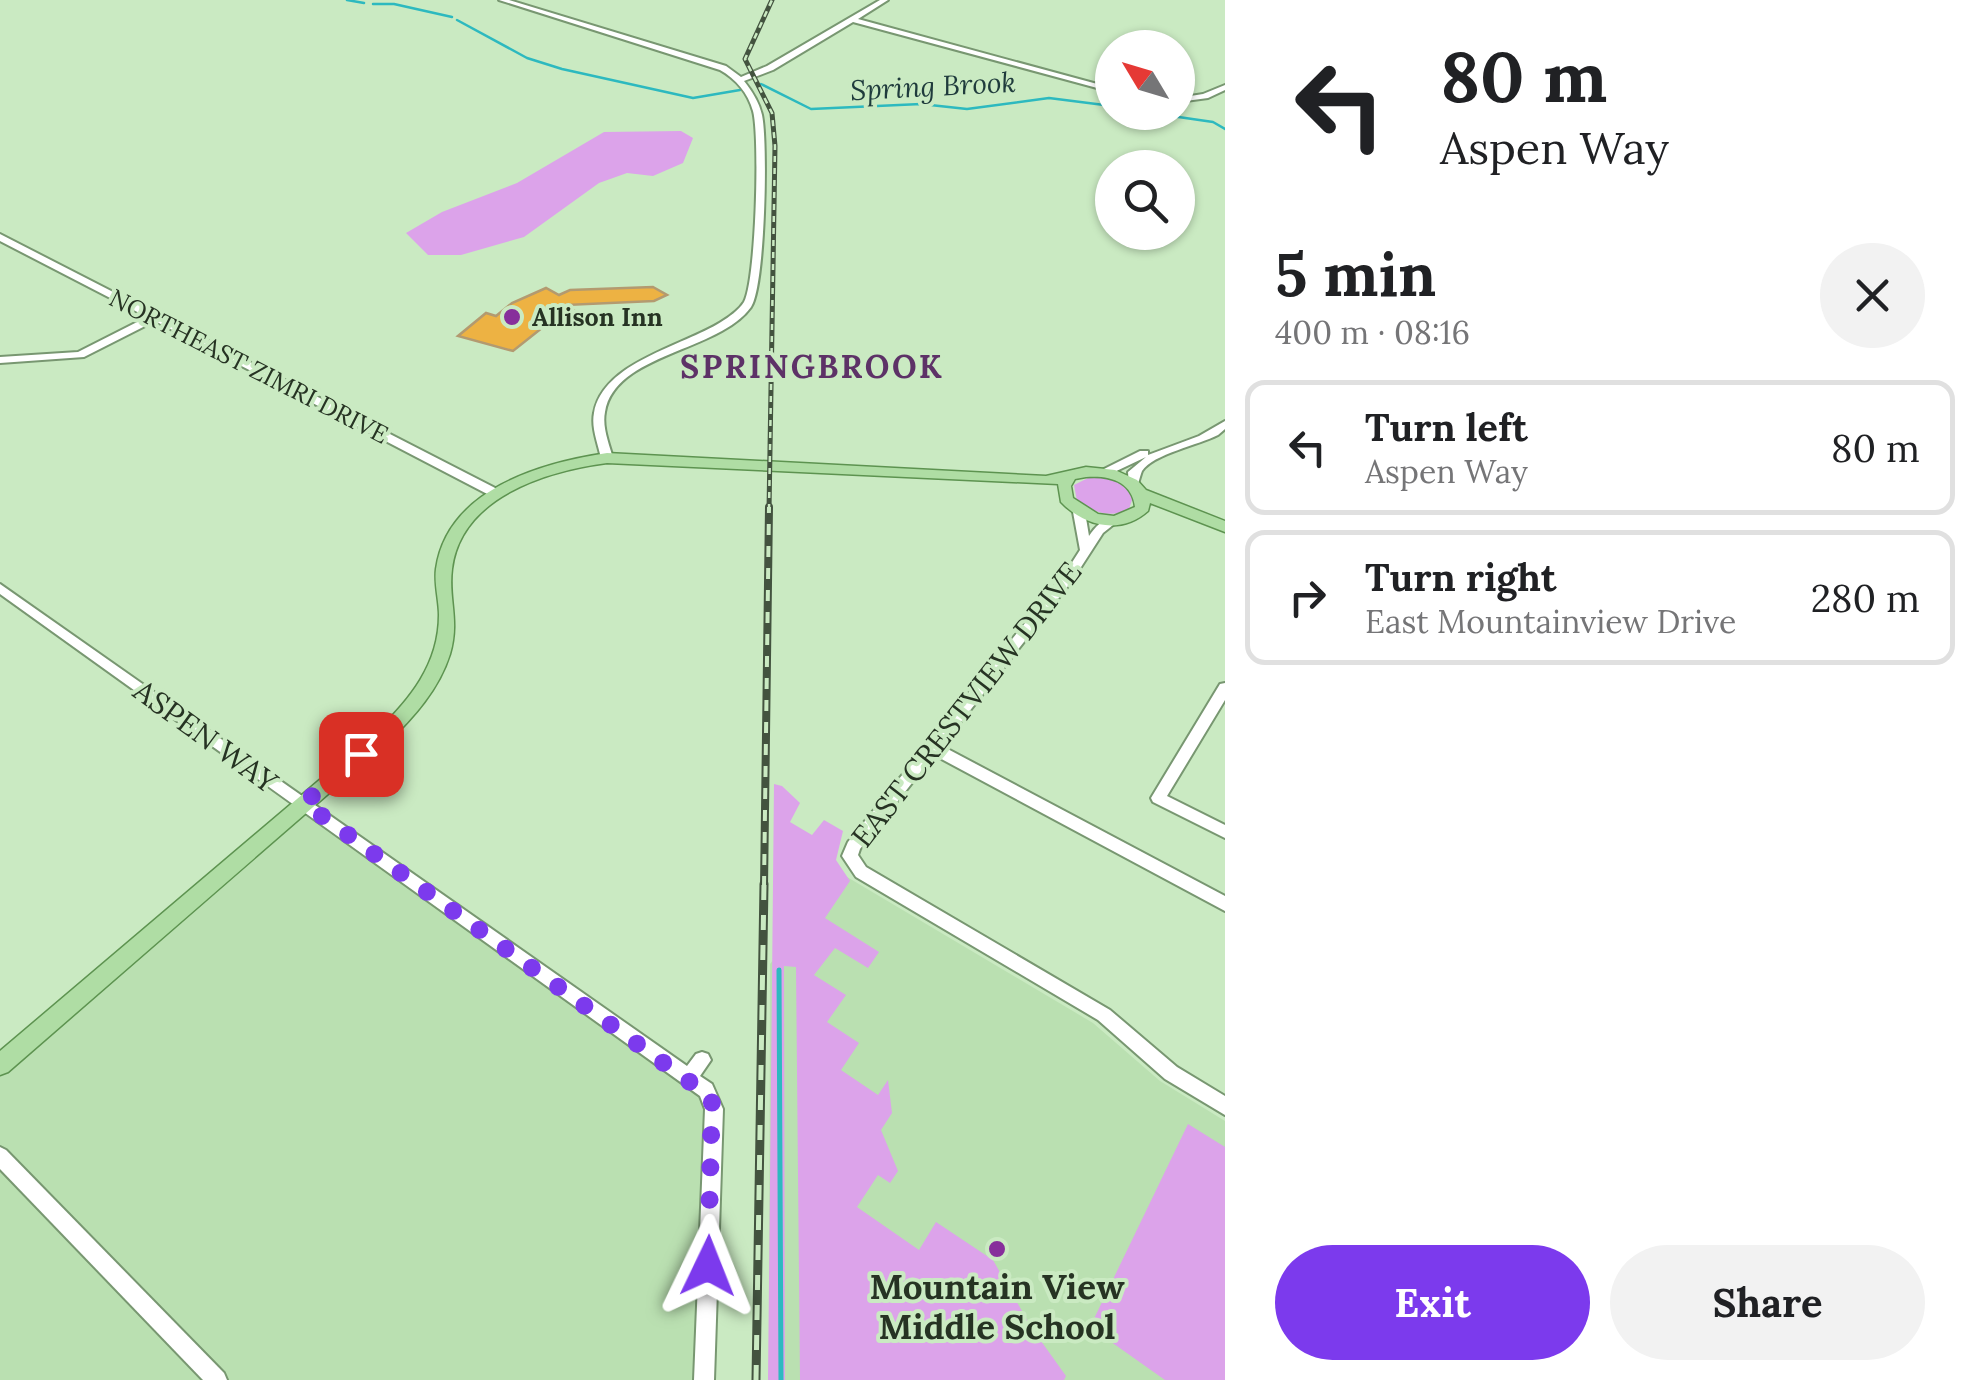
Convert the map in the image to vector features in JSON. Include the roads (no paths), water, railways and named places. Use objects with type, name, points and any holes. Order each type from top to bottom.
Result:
[{"type":"main road","points":[[0,1065],[418,700],[431,680],[444,640],[444,568],[448,554],[471,518],[497,494],[545,470],[606,458],[1068,480]]},
{"type":"main road","points":[[1066,499],[1064,486],[1068,480],[1081,473],[1104,472],[1225,528]]},
{"type":"main road","points":[[907,474],[1022,485],[1066,499],[1080,512],[1112,521],[1139,513],[1160,514],[1225,528]]},
{"type":"main road","points":[[1137,489],[1144,501],[1139,513]]},
{"type":"street","points":[[504,0],[714,65],[740,80],[760,122],[753,296],[740,314],[722,326],[614,383],[600,409],[606,458]]},
{"type":"street","points":[[740,80],[757,76],[885,0]]},
{"type":"street","points":[[850,20],[1095,85]]},
{"type":"street","points":[[1195,98],[1225,87]]},
{"type":"street","name":"NORTHEAST ZIMRI DRIVE","points":[[0,237],[497,494]]},
{"type":"street","points":[[0,360],[80,355],[155,318]]},
{"type":"street","points":[[1137,489],[1134,472],[1139,466],[1208,437],[1225,424]]},
{"type":"street","points":[[1104,472],[1155,449],[1189,444]]},
{"type":"street","name":"EAST CRESTVIEW DRIVE","points":[[1080,512],[1085,549]]},
{"type":"street","name":"EAST CRESTVIEW DRIVE","points":[[1112,521],[1085,549],[1040,614],[853,846],[851,860],[861,872],[1111,1020],[1171,1073],[1225,1106]]},
{"type":"street","name":"ASPEN WAY","points":[[0,588],[688,1078]]},
{"type":"street","points":[[1225,688],[1158,798],[1225,832]]},
{"type":"street","points":[[932,748],[1225,904]]},
{"type":"street","points":[[702,1060],[688,1078],[706,1090],[714,1109],[704,1380]]},
{"type":"street","points":[[0,1156],[218,1380]]},
{"type":"waterway","name":"Spring Brook","points":[[347,0],[364,3]]},
{"type":"waterway","name":"Spring Brook","points":[[373,4],[394,4],[452,17]]},
{"type":"waterway","name":"Spring Brook","points":[[457,20],[527,58],[562,69],[693,98],[740,90]]},
{"type":"waterway","name":"Spring Brook","points":[[761,84],[811,109],[921,104],[967,109],[1049,98],[1095,104]]},
{"type":"waterway","name":"Spring Brook","points":[[1195,119],[1213,122],[1225,129]]},
{"type":"waterway","points":[[779,970],[781,1380]]},
{"type":"railway","points":[[769,510],[775,146],[772,113],[745,59],[772,0]]},
{"type":"railway","points":[[764,887],[769,507]]},
{"type":"railway","points":[[756,1380],[764,884]]},
{"type":"place","name":"Allison Inn","points":[[512,317]]},
{"type":"place","name":"Mountain View Middle School","points":[[997,1249]]},
{"type":"district","name":"SPRINGBROOK","points":[[812,366]]}]
